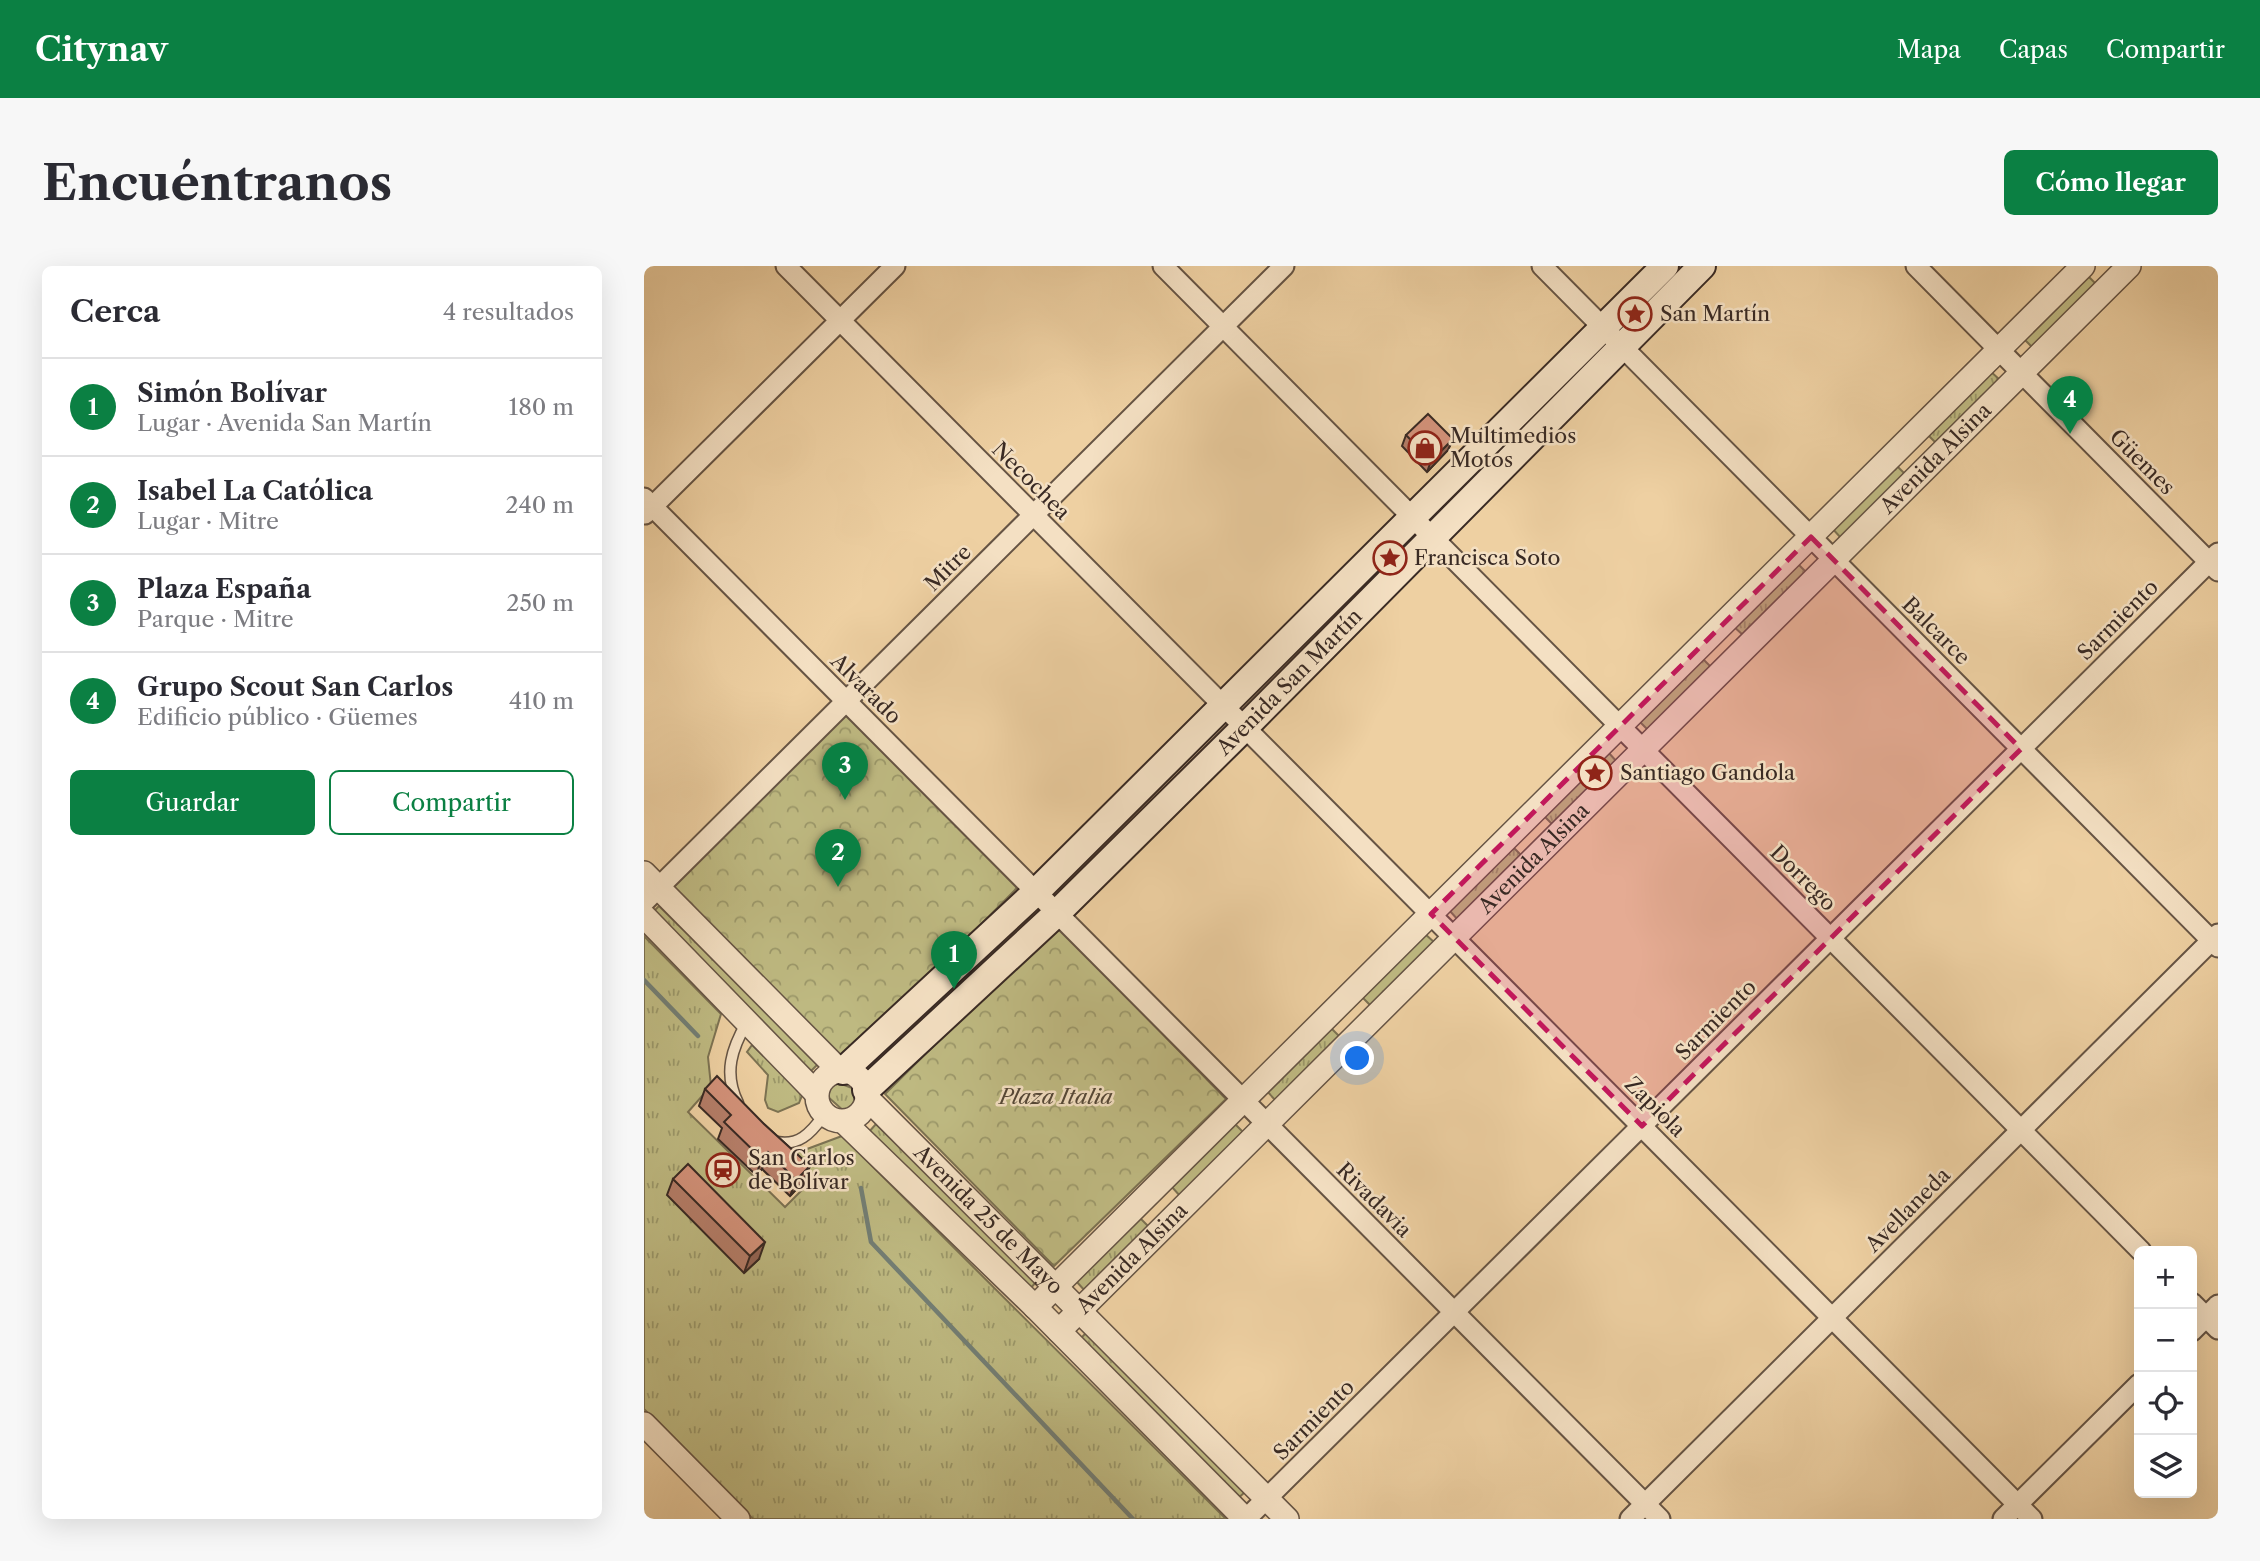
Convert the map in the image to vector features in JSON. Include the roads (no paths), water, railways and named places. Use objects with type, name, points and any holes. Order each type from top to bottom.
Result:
[{"type":"main road","name":"Avenida San Martín","points":[[841,1070],[1036,892],[1665,266]]},
{"type":"main road","name":"Avenida San Martín","points":[[867,1094],[1057,913],[1245,727],[1703,266]]},
{"type":"street","name":"Necochea","points":[[786,266],[1245,727]]},
{"type":"street","points":[[647,506],[895,266]]},
{"type":"street","name":"Dorrego","points":[[1163,266],[2136,1246]]},
{"type":"street","name":"Mitre","points":[[649,887],[846,701],[1284,266]]},
{"type":"street","name":"Balcarce","points":[[1542,266],[2021,749],[2216,941]]},
{"type":"street","name":"Güemes","points":[[1916,266],[2215,562]]},
{"type":"street","name":"Avenida Alsina","points":[[1035,1307],[2083,266]]},
{"type":"street","name":"Avenida Alsina","points":[[1059,1331],[2129,266]]},
{"type":"street","name":"Alvarado","points":[[647,506],[1057,913]]},
{"type":"street","name":"Sarmiento","points":[[1246,1519],[2021,749],[2215,562]]},
{"type":"street","name":"Zapiola","points":[[1245,727],[2032,1519]]},
{"type":"street","points":[[649,887],[841,1070],[860,1079],[867,1094],[863,1109],[855,1118],[828,1110],[820,1082],[828,1074],[841,1070]]},
{"type":"street","name":"Rivadavia","points":[[1057,913],[1660,1519]]},
{"type":"street","name":"Avenida 25 de Mayo","points":[[644,916],[747,1021],[828,1110],[1035,1307],[1246,1519]]},
{"type":"street","name":"Avellaneda","points":[[1630,1519],[2021,1130],[2216,941]]},
{"type":"street","name":"Avenida 25 de Mayo","points":[[867,1094],[1287,1519]]},
{"type":"street","points":[[2197,1306],[2214,1317],[2197,1328]]},
{"type":"street","points":[[2003,1519],[2134,1389]]},
{"type":"street","points":[[644,1424],[738,1519]]},
{"type":"lane","points":[[745,1116],[735,1098],[730,1076],[730,1059],[734,1044],[747,1021]]},
{"type":"lane","points":[[762,1134],[768,1140],[779,1143],[798,1141],[809,1135],[828,1110]]},
{"type":"waterway","points":[[644,980],[698,1036]]},
{"type":"waterway","points":[[861,1188],[871,1242],[1133,1519]]},
{"type":"place","name":"San Martín","points":[[1635,314]]},
{"type":"place","name":"Grupo Scout San Carlos","points":[[2070,434]]},
{"type":"place","name":"Multimedios Motos","points":[[1425,448]]},
{"type":"place","name":"Francisca Soto","points":[[1390,558]]},
{"type":"place","name":"Santiago Gandola","points":[[1595,773]]},
{"type":"place","name":"Plaza España","points":[[845,800]]},
{"type":"place","name":"Isabel La Católica","points":[[838,887]]},
{"type":"place","name":"Simón Bolívar","points":[[954,989]]},
{"type":"place","name":"San Carlos de Bolívar","points":[[723,1170]]},
{"type":"park label","name":"Plaza Italia","points":[[1056,1097]]}]
